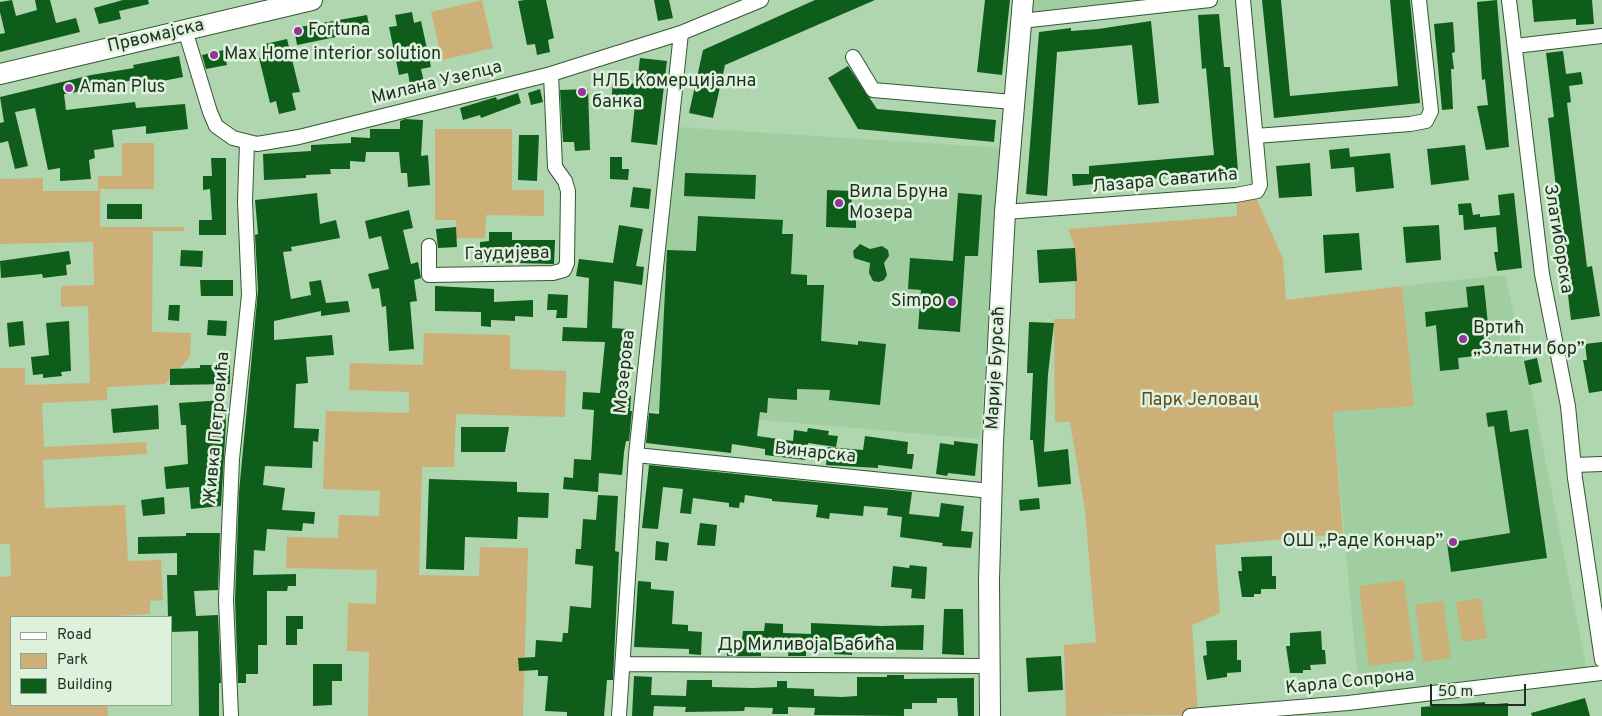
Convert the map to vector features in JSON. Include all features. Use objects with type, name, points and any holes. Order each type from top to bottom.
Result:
[{"type":"street","name":"Првомајска","points":[[0,74],[312,0]]},
{"type":"street","name":"Милана Узелца","points":[[186,30],[204,94],[216,126],[226,135],[247,143],[265,143],[300,137],[551,74],[681,33],[762,0]]},
{"type":"street","name":"Марије Бурсаћ","points":[[990,716],[991,491],[1005,212],[1023,0]]},
{"type":"street","points":[[1021,21],[1210,0]]},
{"type":"street","name":"Лазара Саватића","points":[[1005,212],[1254,193],[1260,185],[1243,0]]},
{"type":"street","points":[[1256,136],[1421,122],[1429,118],[1430,111],[1419,0]]},
{"type":"street","name":"Златиборска","points":[[1509,0],[1541,265],[1562,372],[1602,660]]},
{"type":"street","name":"Мозерова","points":[[619,716],[636,455],[681,33]]},
{"type":"street","points":[[1515,46],[1602,36]]},
{"type":"street","points":[[853,57],[873,90],[1013,102]]},
{"type":"street","name":"Гаудијева","points":[[429,246],[429,275],[553,273],[564,270],[567,262],[568,191],[565,181],[555,167],[551,74]]},
{"type":"street","name":"Живка Петровића","points":[[231,716],[226,600],[231,477],[249,295],[245,201],[247,143]]},
{"type":"street","name":"Винарска","points":[[636,455],[991,491]]},
{"type":"street","points":[[1574,465],[1602,464]]},
{"type":"street","name":"Др Миливоја Бабића","points":[[623,664],[989,666]]},
{"type":"street","name":"Карла Сопрона","points":[[1190,716],[1348,703],[1602,673]]},
{"type":"shaded area","points":[[1023,0],[1210,0],[1036,20]]},
{"type":"shaded area","points":[[676,127],[1002,148],[980,439],[649,410]]},
{"type":"shaded area","name":"ОШ „Раде Кончар”","points":[[1505,275],[1532,393],[1587,670],[1359,694],[1333,411],[1413,405],[1402,286]]},
{"type":"green space","points":[[482,0],[493,48],[442,60],[431,12]]},
{"type":"green space","points":[[435,129],[512,129],[512,190],[544,190],[544,216],[486,215],[485,238],[456,238],[456,220],[435,220]]},
{"type":"green space","points":[[122,143],[154,143],[154,189],[100,189],[100,227],[184,227],[184,231],[153,231],[152,332],[191,333],[190,357],[165,384],[107,387],[107,400],[42,403],[44,447],[146,442],[147,454],[43,460],[45,508],[125,505],[128,561],[161,560],[163,600],[150,601],[150,614],[117,616],[10,616],[10,706],[107,706],[108,716],[0,716],[0,577],[11,576],[10,544],[0,544],[0,368],[25,368],[25,385],[90,383],[88,306],[61,307],[61,286],[94,285],[93,242],[0,244],[0,179],[43,178],[43,191],[98,191],[98,176],[122,176]]},
{"type":"green space","name":"Парк Јеловац","points":[[1254,193],[1283,259],[1286,300],[1402,286],[1414,406],[1333,412],[1343,534],[1215,545],[1220,613],[1192,625],[1198,715],[1066,716],[1064,645],[1096,642],[1085,510],[1070,422],[1055,422],[1054,319],[1075,319],[1075,248],[1068,229],[1237,216],[1236,195]]},
{"type":"green space","points":[[424,333],[510,335],[510,369],[566,371],[565,417],[456,414],[454,467],[422,467],[419,575],[479,576],[480,547],[528,548],[523,716],[368,716],[369,652],[347,651],[348,603],[376,604],[377,570],[286,568],[287,537],[338,538],[339,515],[379,516],[380,491],[323,489],[326,411],[409,413],[409,392],[349,390],[350,363],[423,365]]},
{"type":"green space","points":[[1404,580],[1415,660],[1369,666],[1359,586]]},
{"type":"green space","points":[[1481,598],[1487,638],[1462,642],[1456,602]]},
{"type":"green space","points":[[1443,601],[1451,658],[1423,662],[1415,605]]},
{"type":"building","points":[[12,0],[16,16],[37,10],[35,0],[50,0],[56,23],[76,18],[80,32],[0,52],[0,34],[5,33],[0,12],[0,2]]},
{"type":"building","points":[[123,0],[148,0],[149,4],[119,11],[121,19],[99,24],[94,8]]},
{"type":"building","points":[[546,0],[554,38],[548,40],[550,52],[537,55],[535,44],[527,45],[518,1]]},
{"type":"building","points":[[654,0],[669,0],[673,18],[658,21]]},
{"type":"building","points":[[815,0],[875,0],[725,65],[713,118],[689,113],[703,50]]},
{"type":"building","points":[[985,0],[1010,0],[1002,75],[977,72]]},
{"type":"building","points":[[1262,0],[1281,0],[1290,96],[1398,86],[1390,0],[1410,0],[1420,103],[1274,118]]},
{"type":"building","points":[[1497,0],[1509,147],[1486,150],[1477,106],[1488,105],[1485,79],[1482,80],[1477,2]]},
{"type":"building","points":[[1532,0],[1592,0],[1594,24],[1576,25],[1576,19],[1534,22]]},
{"type":"building","points":[[412,12],[414,23],[421,21],[431,67],[421,69],[424,82],[410,85],[408,73],[399,75],[389,27],[397,26],[395,15]]},
{"type":"building","points":[[1219,14],[1224,67],[1230,67],[1238,171],[1073,186],[1072,174],[1089,174],[1089,166],[1214,155],[1206,68],[1202,69],[1198,15]]},
{"type":"building","points":[[367,15],[370,30],[297,45],[294,28]]},
{"type":"building","points":[[1151,21],[1159,103],[1138,105],[1132,45],[1057,52],[1047,196],[1026,194],[1039,32],[1071,28],[1071,31],[1098,29]]},
{"type":"building","points":[[1453,22],[1455,52],[1452,53],[1454,69],[1451,69],[1453,109],[1442,110],[1434,24]]},
{"type":"building","points":[[287,39],[300,92],[292,93],[296,110],[279,114],[276,101],[270,103],[259,58],[268,56],[265,44]]},
{"type":"building","points":[[224,50],[227,65],[206,69],[202,55]]},
{"type":"building","points":[[1563,51],[1566,74],[1581,72],[1583,84],[1569,86],[1571,102],[1567,103],[1587,267],[1592,266],[1600,316],[1571,320],[1568,295],[1572,294],[1567,256],[1564,257],[1548,118],[1554,117],[1546,53]]},
{"type":"building","points":[[179,56],[183,77],[142,85],[141,79],[122,82],[122,85],[64,94],[66,110],[135,102],[136,108],[185,104],[188,129],[146,134],[146,126],[112,130],[114,147],[94,150],[95,158],[89,160],[91,179],[60,181],[60,168],[48,170],[35,108],[15,112],[28,166],[15,169],[8,141],[0,143],[0,123],[4,122],[0,97],[91,75],[134,68],[133,65]]},
{"type":"building","points":[[640,58],[667,61],[657,145],[631,142],[635,105],[611,103],[613,82],[637,84]]},
{"type":"building","points":[[848,66],[877,109],[996,120],[994,142],[858,129],[828,78]]},
{"type":"building","points":[[540,89],[543,102],[531,105],[528,93]]},
{"type":"building","points":[[588,89],[590,150],[575,151],[574,142],[563,142],[560,90]]},
{"type":"building","points":[[518,93],[521,103],[481,118],[480,115],[463,120],[460,108],[496,97],[497,100]]},
{"type":"building","points":[[405,119],[423,120],[421,156],[428,155],[430,185],[408,187],[407,173],[401,173],[399,152],[366,152],[365,162],[350,161],[350,169],[330,169],[331,174],[306,175],[306,178],[264,180],[263,154],[311,151],[311,145],[351,143],[351,137],[370,138],[370,129],[400,129],[400,121]]},
{"type":"building","points":[[519,135],[539,135],[537,181],[518,180]]},
{"type":"building","points":[[1465,145],[1469,180],[1431,185],[1427,149]]},
{"type":"building","points":[[1349,148],[1350,157],[1390,153],[1394,188],[1356,192],[1354,167],[1331,169],[1329,150]]},
{"type":"building","points":[[610,157],[622,157],[622,169],[629,169],[628,180],[610,179]]},
{"type":"building","points":[[211,158],[226,158],[226,235],[199,235],[199,220],[212,220],[210,189],[203,190],[203,176],[212,176]]},
{"type":"building","points":[[1310,163],[1312,196],[1279,198],[1276,166]]},
{"type":"building","points":[[685,173],[756,175],[755,199],[684,196]]},
{"type":"building","points":[[633,187],[651,189],[649,209],[630,207]]},
{"type":"building","name":"Вила Бруна Мозера","points":[[827,190],[852,191],[851,215],[856,216],[856,228],[826,227]]},
{"type":"building","points":[[317,193],[320,224],[336,220],[340,238],[291,247],[292,251],[283,252],[291,299],[311,295],[309,282],[321,280],[326,303],[348,301],[350,312],[321,316],[321,311],[274,321],[274,340],[332,335],[334,355],[306,357],[308,383],[296,384],[294,428],[319,429],[318,442],[313,441],[312,468],[265,466],[263,485],[285,488],[282,510],[315,512],[314,524],[303,523],[302,531],[267,529],[265,551],[254,550],[253,575],[296,574],[296,586],[288,586],[287,591],[267,591],[267,645],[258,645],[258,674],[246,674],[246,683],[238,683],[235,600],[239,492],[258,290],[255,235],[258,234],[255,200]]},
{"type":"building","points":[[958,193],[982,195],[978,256],[965,256],[960,332],[918,329],[921,290],[908,289],[910,258],[953,261]]},
{"type":"building","points":[[1514,193],[1522,268],[1497,271],[1494,252],[1498,252],[1496,227],[1464,230],[1463,215],[1459,215],[1458,204],[1471,203],[1473,215],[1480,214],[1480,217],[1500,215],[1498,195]]},
{"type":"building","points":[[107,204],[142,204],[142,219],[107,219]]},
{"type":"building","points":[[409,210],[413,228],[403,230],[411,264],[418,262],[421,278],[414,280],[417,301],[410,302],[414,349],[389,351],[386,306],[382,307],[379,288],[372,289],[368,274],[389,269],[381,236],[369,239],[365,221]]},
{"type":"building","points":[[698,216],[783,220],[782,234],[793,234],[791,274],[807,275],[807,285],[824,285],[821,341],[858,345],[858,341],[886,344],[880,405],[829,400],[830,390],[797,389],[797,400],[768,398],[767,413],[760,412],[757,436],[793,441],[794,430],[807,432],[808,428],[829,431],[828,435],[838,436],[836,447],[808,443],[805,460],[765,455],[765,449],[732,444],[731,453],[646,443],[649,413],[659,414],[667,250],[696,251]]},
{"type":"building","points":[[619,225],[643,229],[636,266],[644,267],[642,285],[614,281],[612,328],[628,329],[624,362],[629,362],[625,395],[631,396],[630,411],[632,411],[629,441],[626,441],[622,475],[599,473],[598,492],[563,489],[564,477],[573,478],[574,459],[591,460],[594,410],[582,409],[583,392],[600,393],[605,342],[562,341],[563,327],[587,328],[589,278],[576,276],[579,259],[613,263]]},
{"type":"building","points":[[1439,225],[1441,260],[1406,263],[1403,227]]},
{"type":"building","points":[[456,227],[457,247],[438,248],[436,229]]},
{"type":"building","points":[[489,232],[512,232],[512,240],[555,240],[554,264],[480,262],[480,242],[489,241]]},
{"type":"building","points":[[1359,233],[1362,270],[1325,273],[1323,235]]},
{"type":"building","points":[[860,244],[870,249],[882,246],[888,250],[889,256],[884,263],[887,275],[884,280],[879,282],[873,281],[869,273],[870,263],[854,258],[853,251]]},
{"type":"building","points":[[1075,248],[1077,281],[1039,283],[1037,250]]},
{"type":"building","points":[[181,250],[203,251],[202,267],[180,266]]},
{"type":"building","points":[[69,251],[71,264],[66,265],[67,275],[43,278],[42,274],[1,278],[0,261]]},
{"type":"building","points":[[200,280],[233,280],[233,296],[201,296]]},
{"type":"building","points":[[1484,285],[1491,354],[1458,358],[1459,369],[1440,371],[1436,325],[1426,327],[1425,312],[1468,307],[1466,287]]},
{"type":"building","points":[[435,286],[494,289],[494,302],[533,300],[533,317],[515,316],[515,321],[491,320],[491,327],[481,326],[481,312],[435,311]]},
{"type":"building","points":[[548,294],[568,295],[567,318],[556,318],[557,310],[547,310]]},
{"type":"building","points":[[169,305],[180,305],[179,321],[168,320]]},
{"type":"building","points":[[208,320],[227,321],[226,336],[207,335]]},
{"type":"building","points":[[23,321],[25,345],[9,347],[7,323]]},
{"type":"building","points":[[69,321],[71,371],[61,372],[62,376],[43,378],[43,374],[33,375],[31,357],[49,355],[46,323]]},
{"type":"building","points":[[1029,322],[1054,323],[1048,374],[1044,452],[1068,449],[1071,484],[1038,487],[1033,440],[1030,440],[1033,373],[1027,373]]},
{"type":"building","points":[[1602,342],[1602,391],[1589,393],[1583,360],[1587,360],[1585,344]]},
{"type":"building","points":[[1537,358],[1542,382],[1529,385],[1524,361]]},
{"type":"building","points":[[200,365],[230,365],[230,384],[170,385],[170,369],[200,368]]},
{"type":"building","points":[[224,400],[226,423],[221,506],[191,509],[189,487],[166,489],[164,467],[188,464],[186,425],[181,425],[179,403]]},
{"type":"building","points":[[158,405],[159,429],[113,433],[111,409]]},
{"type":"building","points":[[1507,410],[1510,432],[1528,429],[1547,558],[1451,572],[1447,543],[1510,533],[1494,426],[1488,427],[1486,413]]},
{"type":"building","points":[[461,427],[509,427],[505,452],[461,452]]},
{"type":"building","points":[[865,436],[908,442],[907,454],[914,454],[912,469],[878,465],[878,468],[826,465],[828,447],[863,450]]},
{"type":"building","points":[[954,441],[978,444],[975,476],[948,473],[947,476],[936,474],[940,443],[954,445]]},
{"type":"building","points":[[649,465],[912,492],[909,514],[939,517],[941,503],[964,506],[961,531],[973,532],[971,548],[942,546],[943,543],[900,537],[902,517],[887,515],[888,508],[864,506],[863,516],[830,513],[829,519],[816,517],[818,505],[772,501],[772,499],[745,495],[744,503],[740,502],[739,508],[729,507],[729,503],[693,498],[691,514],[680,513],[683,489],[663,487],[658,529],[642,528]]},
{"type":"building","points":[[429,479],[517,482],[517,492],[549,493],[548,518],[518,517],[517,539],[465,537],[464,570],[426,569]]},
{"type":"building","points":[[598,495],[618,496],[615,551],[619,552],[613,680],[607,680],[604,716],[567,716],[567,712],[545,711],[548,676],[538,676],[538,670],[519,671],[518,658],[535,657],[536,640],[562,642],[563,633],[568,633],[570,606],[591,608],[593,566],[575,564],[576,549],[581,549],[583,519],[596,520]]},
{"type":"building","points":[[164,497],[165,514],[143,516],[141,500]]},
{"type":"building","points":[[1039,498],[1040,509],[1020,511],[1019,500]]},
{"type":"building","points":[[700,523],[717,525],[715,546],[697,545]]},
{"type":"building","points":[[186,533],[220,533],[218,590],[194,591],[196,616],[218,615],[221,683],[219,683],[219,716],[199,716],[198,631],[172,632],[172,616],[168,616],[167,575],[177,575],[177,553],[138,554],[138,537],[186,536]]},
{"type":"building","points":[[656,541],[669,543],[667,561],[655,560]]},
{"type":"building","points":[[1272,556],[1272,576],[1276,576],[1276,589],[1261,589],[1261,594],[1254,594],[1254,597],[1242,597],[1238,571],[1242,571],[1241,557]]},
{"type":"building","points":[[910,565],[927,567],[925,599],[911,598],[912,589],[891,587],[893,566],[909,568]]},
{"type":"building","points":[[638,581],[651,582],[651,589],[674,591],[672,624],[688,625],[688,631],[702,632],[701,655],[689,654],[689,649],[634,647]]},
{"type":"building","points":[[944,609],[963,609],[964,655],[942,654]]},
{"type":"building","points":[[286,616],[303,616],[303,629],[297,629],[297,645],[286,645]]},
{"type":"building","points":[[765,623],[783,624],[783,633],[811,634],[811,623],[881,626],[924,625],[923,650],[852,649],[852,655],[834,654],[834,650],[806,650],[806,656],[788,656],[789,649],[761,648],[761,656],[727,656],[727,639],[742,639],[743,631],[764,631]]},
{"type":"building","points":[[1321,631],[1322,650],[1325,650],[1326,664],[1310,665],[1311,670],[1303,670],[1303,673],[1290,673],[1286,646],[1290,646],[1290,633]]},
{"type":"building","points":[[1237,640],[1237,660],[1241,660],[1241,672],[1227,673],[1227,677],[1207,680],[1203,656],[1207,655],[1206,641]]},
{"type":"building","points":[[1061,656],[1063,690],[1028,692],[1026,658]]},
{"type":"building","points":[[313,664],[342,664],[342,681],[332,681],[332,705],[313,706]]},
{"type":"building","points":[[887,675],[904,675],[904,679],[974,678],[974,716],[958,716],[957,698],[937,698],[937,703],[912,703],[912,709],[904,709],[904,716],[814,715],[815,708],[788,707],[788,714],[772,714],[773,708],[745,707],[744,711],[685,712],[686,707],[654,706],[653,716],[632,716],[634,676],[652,677],[651,695],[686,696],[687,680],[712,680],[712,687],[753,688],[777,687],[777,681],[787,681],[787,688],[814,689],[814,696],[842,697],[857,696],[857,677],[887,677]]},
{"type":"building","points":[[1585,698],[1590,716],[1532,716],[1531,713]]},
{"type":"building","points":[[1485,702],[1485,705],[1508,703],[1508,716],[1421,716],[1421,707]]},
{"type":"place","name":"Fortuna","points":[[298,31]]},
{"type":"place","name":"Max Home interior solution","points":[[214,55]]},
{"type":"place","name":"Aman Plus","points":[[69,88]]},
{"type":"place","name":"НЛБ Комерцијална банка","points":[[582,92]]},
{"type":"place","name":"Вила Бруна Мозера","points":[[839,203]]},
{"type":"place","name":"Simpo","points":[[952,302]]},
{"type":"place","name":"Вртић „Златни бор”","points":[[1463,339]]},
{"type":"place","name":"ОШ „Раде Кончар”","points":[[1453,542]]}]
